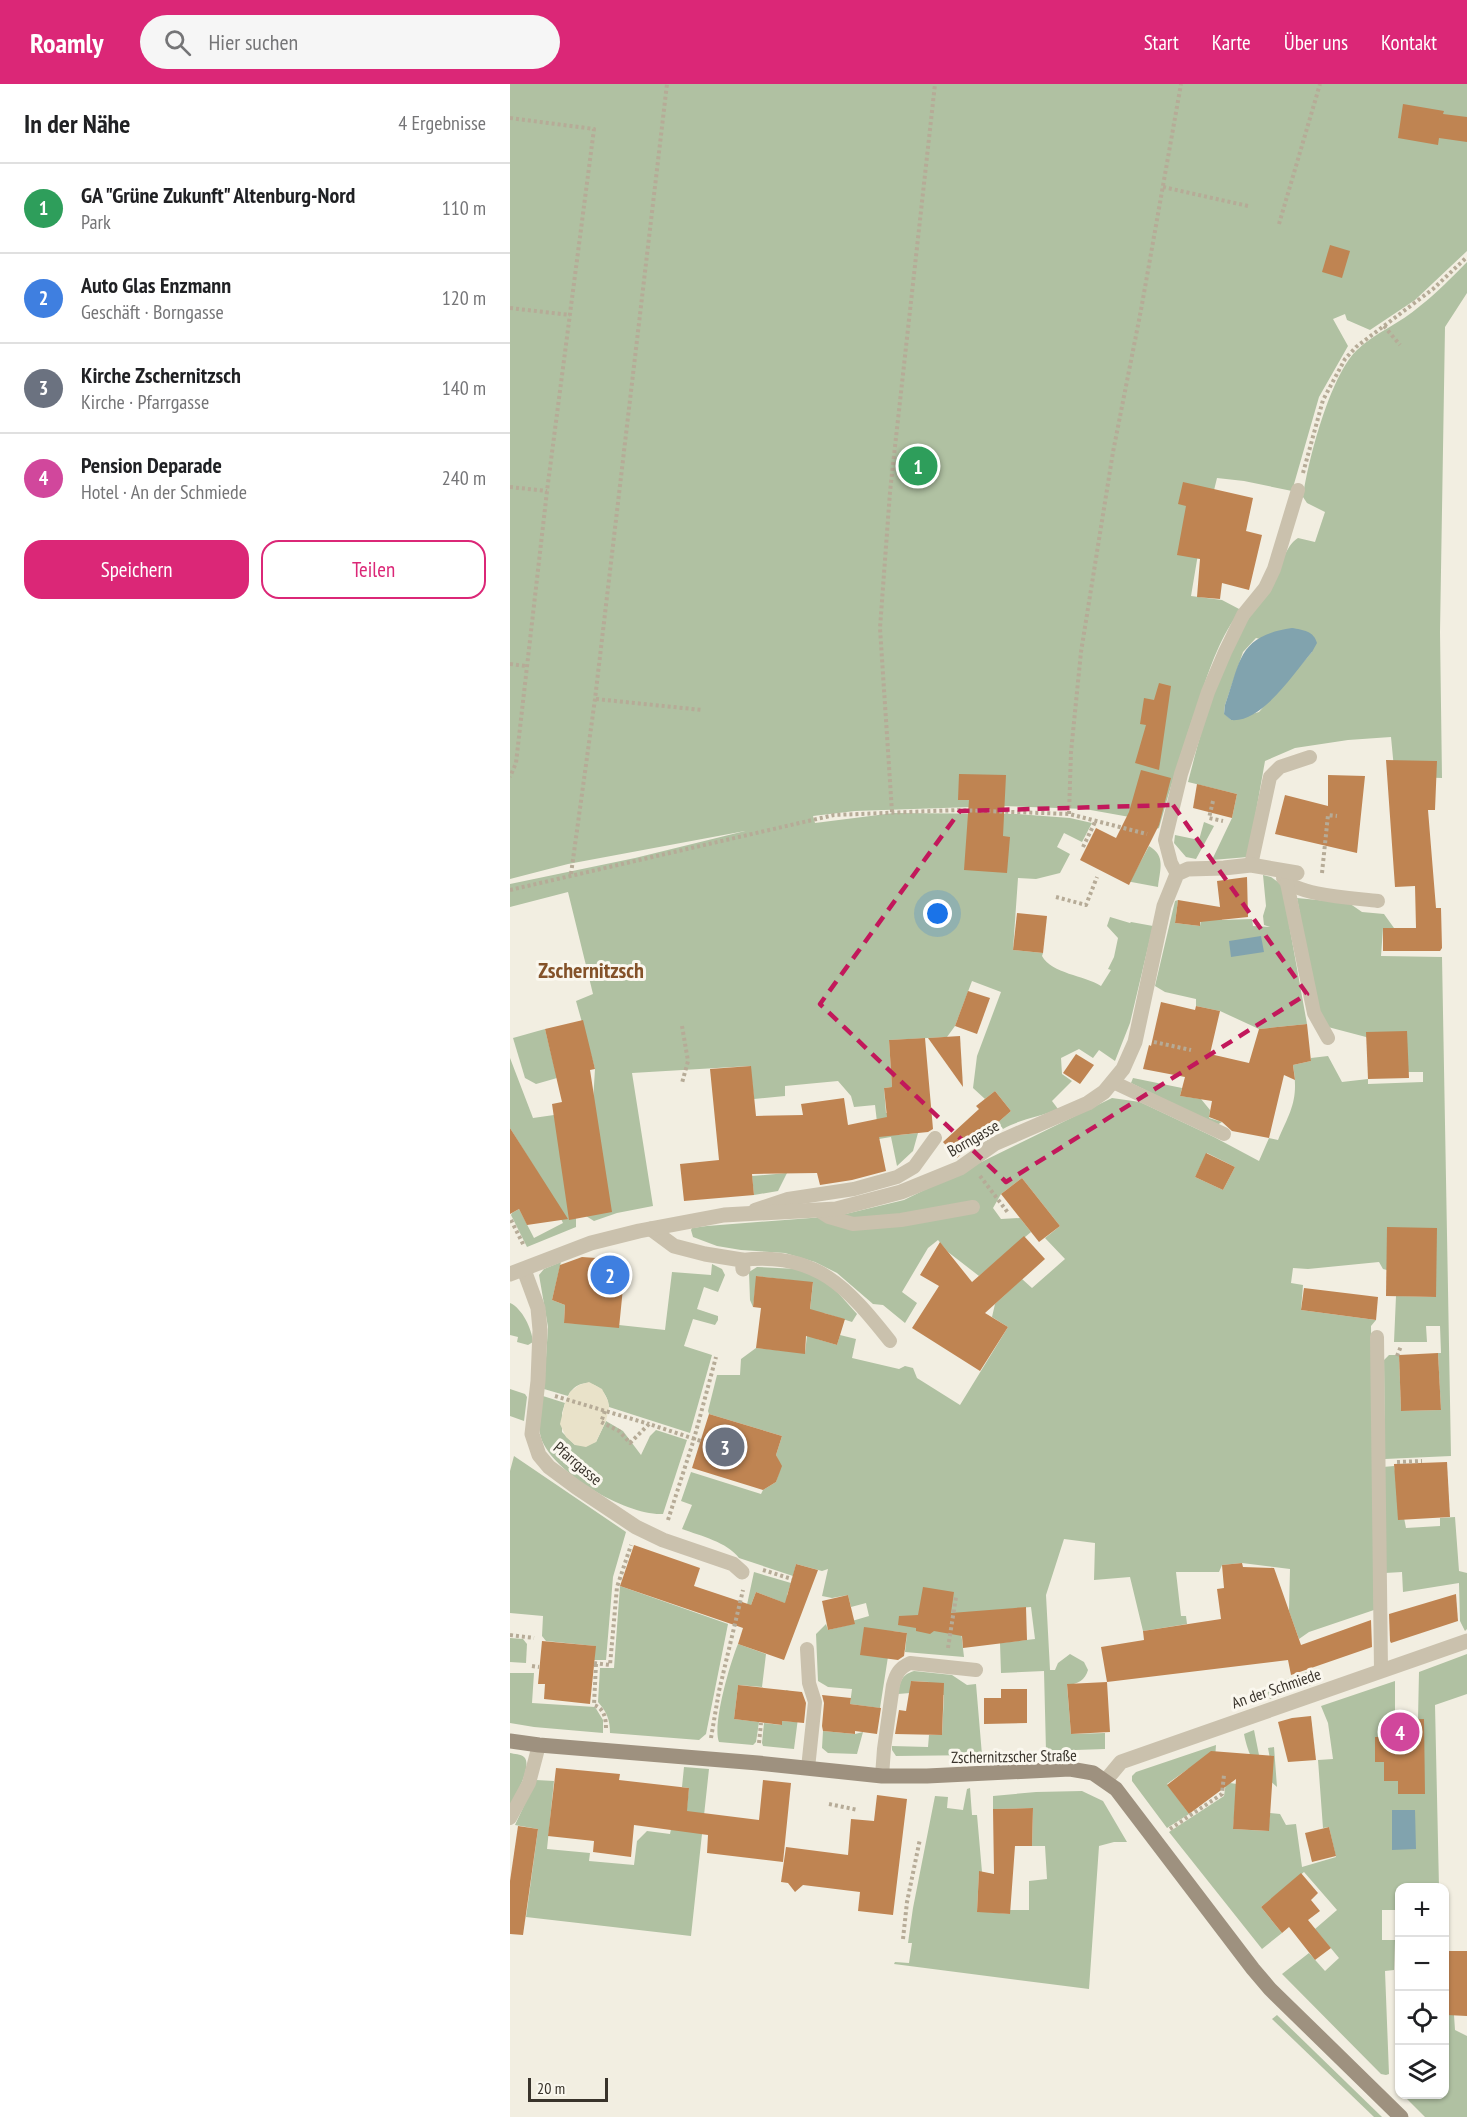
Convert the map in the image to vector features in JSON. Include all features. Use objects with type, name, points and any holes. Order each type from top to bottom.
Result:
[{"type":"street","points":[[1177,874],[1188,869],[1224,868],[1251,864],[1276,869],[1292,878]]},
{"type":"street","name":"Borngasse","points":[[522,1270],[601,1239],[724,1215],[836,1209],[901,1192],[960,1168],[994,1144],[1088,1103],[1104,1092],[1123,1069],[1136,1037],[1164,906],[1177,874]]},
{"type":"street","points":[[651,1229],[674,1246],[743,1265]]},
{"type":"street","name":"Pfarrgasse","points":[[522,1270],[538,1308],[540,1330],[532,1434],[539,1455],[549,1467],[576,1488],[636,1527],[663,1540],[748,1570]]},
{"type":"street","name":"An der Schmiede","points":[[1106,1780],[1120,1762],[1467,1641]]},
{"type":"street","name":"Zschernitzscher Straße","points":[[510,1740],[539,1745],[882,1776],[1070,1769],[1093,1773],[1116,1789],[1270,1989],[1401,2117]]},
{"type":"lane","points":[[1177,874],[1171,863],[1165,840],[1181,774],[1208,692],[1225,652],[1243,615],[1265,588],[1274,569],[1298,490]]},
{"type":"lane","points":[[1251,864],[1270,777],[1280,767],[1310,757]]},
{"type":"lane","points":[[1292,878],[1305,890],[1378,901]]},
{"type":"lane","points":[[1292,878],[1314,1013],[1328,1038]]},
{"type":"lane","points":[[1113,1082],[1224,1134]]},
{"type":"lane","points":[[748,1213],[788,1199],[854,1189],[897,1177],[914,1167],[935,1138]]},
{"type":"lane","points":[[818,1210],[829,1217],[854,1224],[901,1220],[973,1207]]},
{"type":"lane","points":[[743,1265],[755,1259],[785,1261],[803,1264],[821,1272],[837,1282],[863,1307],[890,1341]]},
{"type":"lane","points":[[1377,1337],[1381,1670]]},
{"type":"lane","points":[[807,1649],[809,1683],[815,1702],[808,1768]]},
{"type":"lane","points":[[882,1776],[893,1685],[895,1676],[901,1667],[909,1663],[976,1670]]},
{"type":"lane","points":[[510,1818],[529,1783],[539,1745]]},
{"type":"path","points":[[571,874],[596,699],[667,84]]},
{"type":"path","points":[[892,812],[880,628],[890,492],[935,84]]},
{"type":"path","points":[[1069,814],[1071,752],[1081,652],[1113,452],[1142,310],[1181,84]]},
{"type":"path","points":[[1279,224],[1320,84]]},
{"type":"path","points":[[510,118],[594,129],[526,666],[516,763],[510,777]]},
{"type":"path","points":[[1162,188],[1248,206]]},
{"type":"path","points":[[1298,490],[1317,417],[1331,383],[1345,359],[1356,347],[1426,294],[1467,257]]},
{"type":"path","points":[[510,308],[570,315]]},
{"type":"path","points":[[1384,326],[1400,345]]},
{"type":"path","points":[[510,486],[548,491]]},
{"type":"path","points":[[510,664],[526,666]]},
{"type":"path","points":[[596,699],[702,710]]},
{"type":"path","points":[[1213,801],[1209,818],[1223,821]]},
{"type":"path","points":[[510,890],[571,874],[825,817],[892,812],[1003,811],[1069,814],[1165,840]]},
{"type":"path","points":[[1322,877],[1328,815],[1337,816]]},
{"type":"path","points":[[1083,847],[1096,820]]},
{"type":"path","points":[[1056,897],[1086,905],[1097,878]]},
{"type":"path","points":[[682,1026],[688,1061],[682,1083]]},
{"type":"path","points":[[1136,1037],[1191,1050]]},
{"type":"path","points":[[984,1181],[1009,1214]]},
{"type":"path","points":[[511,1220],[522,1270]]},
{"type":"path","points":[[663,1540],[716,1357]]},
{"type":"path","points":[[537,1391],[701,1441]]},
{"type":"path","points":[[605,1411],[601,1422],[619,1431],[630,1443],[649,1424]]},
{"type":"path","points":[[604,1750],[606,1719],[599,1707],[594,1705],[595,1664],[610,1665],[617,1587],[636,1527]]},
{"type":"path","points":[[710,1760],[719,1691],[748,1570],[792,1579]]},
{"type":"path","points":[[949,1644],[956,1596]]},
{"type":"path","points":[[510,1635],[534,1638]]},
{"type":"path","points":[[532,1666],[539,1667]]},
{"type":"path","points":[[1154,1839],[1222,1794],[1224,1775]]},
{"type":"path","points":[[829,1804],[858,1810]]},
{"type":"path","points":[[903,1939],[907,1902],[920,1839]]},
{"type":"highlighted area","points":[[1173,805],[1307,994],[1006,1182],[820,1004],[960,811]]},
{"type":"green space","points":[[510,84],[1467,84],[1467,251],[1415,300],[1370,330],[1347,320],[1345,314],[1333,319],[1348,346],[1319,397],[1292,491],[1217,478],[1197,560],[1191,596],[1222,600],[1241,610],[1222,640],[1212,663],[1159,828],[1153,830],[1152,821],[1085,809],[1001,806],[855,811],[813,816],[815,823],[894,813],[1017,814],[1070,818],[1092,823],[1082,842],[1064,833],[1057,847],[1070,854],[1060,873],[1036,879],[1018,878],[1013,950],[1043,953],[1042,956],[1053,967],[1101,986],[1111,970],[1108,969],[1114,957],[1118,938],[1107,926],[1110,917],[1153,926],[1130,1023],[1115,1061],[1099,1050],[1093,1058],[1079,1049],[1061,1058],[1062,1074],[1072,1081],[1052,1101],[1058,1109],[1003,1129],[997,1123],[1011,1111],[995,1091],[985,1099],[973,1088],[977,1056],[1001,992],[972,981],[955,1026],[947,1037],[889,1040],[892,1087],[884,1088],[886,1113],[897,1112],[899,1135],[918,1133],[913,1151],[897,1166],[891,1137],[879,1139],[875,1105],[854,1107],[851,1096],[838,1081],[785,1086],[785,1096],[754,1099],[750,1066],[632,1073],[653,1206],[617,1213],[594,1221],[586,1216],[595,1069],[576,1001],[593,994],[568,892],[510,907],[510,884],[635,858],[745,831],[568,864],[510,879]]},
{"type":"green space","points":[[1467,262],[1467,293],[1445,327],[1440,632],[1442,778],[1395,779],[1391,737],[1348,740],[1295,748],[1265,761],[1248,857],[1212,860],[1232,818],[1237,794],[1188,782],[1211,701],[1236,642],[1274,581],[1289,547],[1298,538],[1315,542],[1325,512],[1307,503],[1303,497],[1315,441],[1337,380],[1356,351],[1413,312]],"holes":[[[1256,638],[1312,652],[1259,712],[1231,720],[1224,713],[1243,652]]]},
{"type":"green space","points":[[1204,822],[1214,826],[1196,859],[1186,857],[1174,843],[1175,835],[1199,840]]},
{"type":"green space","points":[[1149,846],[1160,859],[1158,887],[1126,881],[1134,874]]},
{"type":"green space","points":[[1263,875],[1271,877],[1282,885],[1307,1024],[1259,1029],[1220,1011],[1196,1006],[1196,999],[1165,992],[1155,986],[1175,901],[1178,900],[1175,923],[1200,926],[1203,907],[1220,909],[1222,920],[1252,919],[1253,926],[1270,927],[1264,925],[1263,916],[1266,906]]},
{"type":"green space","points":[[1297,898],[1349,903],[1362,912],[1384,914],[1394,928],[1383,928],[1381,956],[1442,957],[1451,1456],[1385,1459],[1384,1360],[1389,1355],[1399,1355],[1401,1411],[1441,1410],[1438,1353],[1441,1353],[1440,1326],[1426,1326],[1427,1342],[1394,1342],[1396,1296],[1436,1297],[1436,1228],[1388,1228],[1387,1270],[1383,1269],[1379,1262],[1308,1269],[1293,1268],[1291,1283],[1303,1285],[1301,1310],[1376,1320],[1371,1326],[1374,1610],[1309,1632],[1299,1639],[1289,1611],[1290,1569],[1242,1563],[1222,1565],[1219,1572],[1176,1572],[1181,1616],[1186,1616],[1187,1624],[1143,1631],[1130,1577],[1094,1580],[1095,1543],[1064,1539],[1046,1595],[1050,1670],[1055,1670],[1058,1663],[1070,1654],[1084,1662],[1088,1670],[1083,1679],[1067,1685],[1071,1734],[1105,1733],[1105,1749],[1046,1751],[1044,1671],[1001,1673],[1000,1643],[1035,1639],[1031,1607],[986,1611],[961,1631],[964,1657],[905,1652],[907,1633],[892,1631],[880,1708],[850,1704],[852,1689],[828,1687],[818,1681],[816,1634],[826,1624],[828,1630],[852,1624],[852,1621],[869,1616],[866,1603],[851,1607],[848,1595],[832,1598],[822,1596],[828,1569],[822,1571],[796,1564],[793,1576],[739,1558],[721,1544],[682,1529],[692,1505],[681,1501],[691,1472],[761,1494],[763,1490],[776,1482],[781,1466],[776,1455],[782,1436],[709,1414],[708,1411],[717,1375],[740,1375],[741,1359],[756,1348],[805,1353],[813,1283],[757,1276],[753,1307],[750,1300],[749,1272],[757,1267],[798,1269],[830,1284],[857,1314],[852,1322],[824,1313],[817,1339],[837,1345],[840,1335],[856,1339],[852,1358],[899,1369],[905,1366],[913,1368],[917,1378],[960,1405],[1008,1327],[992,1317],[995,1304],[1022,1279],[1032,1288],[1065,1259],[1045,1238],[1060,1226],[1022,1178],[1001,1194],[993,1208],[1001,1219],[1020,1218],[1031,1232],[979,1276],[948,1252],[938,1240],[928,1248],[902,1292],[917,1303],[905,1323],[883,1305],[873,1304],[837,1273],[815,1262],[785,1253],[717,1246],[693,1237],[692,1228],[837,1216],[904,1200],[1112,1098],[1140,1102],[1259,1161],[1269,1138],[1278,1140],[1293,1104],[1295,1077],[1293,1065],[1311,1061],[1311,1058],[1328,1056],[1342,1082],[1368,1079],[1368,1084],[1423,1082],[1423,1072],[1408,1072],[1366,1037],[1328,1027],[1317,1006]],"holes":[[[1207,1153],[1235,1167],[1223,1190],[1195,1177]]]},
{"type":"green space","points":[[545,1029],[557,1078],[536,1084],[525,1078],[513,1038]]},
{"type":"green space","points":[[510,1058],[533,1118],[554,1115],[576,1218],[576,1227],[527,1247],[512,1213],[519,1209],[534,1238],[563,1223],[541,1178],[510,1128]]},
{"type":"green space","points":[[1133,1078],[1182,1088],[1180,1096],[1201,1099],[1210,1110],[1209,1118],[1222,1122],[1217,1125],[1131,1083]]},
{"type":"green space","points":[[787,1173],[778,1191],[754,1195],[752,1176]]},
{"type":"green space","points":[[561,1262],[552,1300],[565,1305],[564,1323],[619,1325],[665,1330],[672,1272],[711,1275],[712,1264],[722,1269],[725,1275],[718,1292],[704,1287],[697,1309],[718,1316],[718,1320],[715,1325],[693,1319],[684,1346],[712,1355],[690,1433],[609,1407],[603,1392],[592,1384],[579,1385],[568,1396],[544,1389],[548,1327],[539,1275],[544,1269]]},
{"type":"green space","points":[[510,1303],[519,1309],[528,1325],[533,1342],[528,1345],[517,1342],[518,1337],[510,1335]]},
{"type":"green space","points":[[510,1389],[525,1394],[527,1397],[524,1421],[510,1416]]},
{"type":"green space","points":[[543,1396],[565,1403],[562,1413],[562,1432],[575,1445],[596,1442],[606,1421],[623,1431],[641,1455],[650,1436],[656,1430],[687,1440],[663,1514],[648,1513],[612,1500],[575,1478],[560,1465],[541,1438]]},
{"type":"green space","points":[[514,1456],[626,1532],[613,1577],[606,1660],[594,1660],[595,1646],[546,1641],[542,1636],[543,1616],[510,1613],[510,1471]]},
{"type":"green space","points":[[1394,1466],[1406,1528],[1440,1526],[1440,1518],[1455,1517],[1459,1571],[1467,1573],[1467,1629],[1465,1631],[1460,1621],[1459,1583],[1403,1592],[1402,1572],[1385,1573],[1383,1467]]},
{"type":"green space","points":[[754,1572],[791,1583],[787,1595],[792,1606],[756,1592],[742,1628]]},
{"type":"green space","points":[[620,1586],[728,1624],[706,1734],[699,1740],[610,1733],[607,1716],[598,1702],[600,1668],[614,1668]]},
{"type":"green space","points":[[510,1638],[523,1639],[527,1644],[526,1663],[510,1662]]},
{"type":"green space","points":[[738,1644],[766,1654],[762,1687],[738,1685],[734,1719],[759,1722],[756,1742],[753,1745],[719,1742],[717,1734],[723,1694]]},
{"type":"green space","points":[[1467,1654],[1467,1694],[1435,1705],[1439,1883],[1395,1883],[1395,1910],[1382,1910],[1382,1940],[1395,1940],[1394,1970],[1385,1971],[1389,2074],[1386,2075],[1381,2074],[1282,1974],[1309,1953],[1325,1971],[1339,1958],[1315,1929],[1337,1910],[1304,1872],[1261,1907],[1282,1933],[1262,1949],[1169,1832],[1224,1796],[1227,1775],[1230,1783],[1237,1784],[1233,1829],[1268,1831],[1270,1813],[1280,1814],[1286,1825],[1296,1824],[1302,1867],[1336,1857],[1329,1827],[1323,1828],[1318,1760],[1333,1759],[1328,1723],[1321,1706],[1395,1681],[1395,1719],[1418,1719],[1419,1672]]},
{"type":"green space","points":[[914,1671],[952,1675],[967,1685],[976,1684],[982,1755],[896,1756],[892,1746],[928,1747],[929,1735],[942,1735],[944,1695],[929,1694],[929,1682],[911,1681],[910,1693],[898,1694],[902,1679]]},
{"type":"green space","points":[[1307,1672],[1311,1685],[1270,1699],[1265,1687]]},
{"type":"green space","points":[[510,1673],[534,1673],[532,1703],[595,1707],[603,1720],[603,1733],[510,1723]]},
{"type":"green space","points":[[786,1690],[801,1695],[794,1749],[763,1746],[764,1723],[781,1725],[782,1721],[795,1722]]},
{"type":"green space","points":[[1254,1730],[1260,1760],[1270,1759],[1268,1748],[1274,1747],[1277,1787],[1259,1769],[1248,1750],[1244,1734]]},
{"type":"green space","points":[[823,1731],[855,1734],[863,1732],[857,1754],[828,1753],[822,1748]]},
{"type":"green space","points":[[1216,1745],[1214,1774],[1194,1777],[1188,1769],[1167,1784],[1189,1814],[1167,1828],[1132,1781],[1132,1776],[1136,1772]]},
{"type":"green space","points":[[510,1753],[524,1757],[526,1767],[510,1806]]},
{"type":"green space","points":[[684,1767],[709,1769],[691,1936],[526,1917],[538,1829],[515,1825],[536,1780],[554,1781],[547,1849],[590,1853],[589,1861],[634,1865],[637,1841],[647,1831],[670,1834],[672,1824],[685,1825],[689,1788],[682,1787]]},
{"type":"green space","points":[[970,1788],[972,1815],[977,1815],[982,1872],[979,1872],[977,1911],[1010,1914],[1010,1910],[1029,1910],[1029,1881],[1047,1879],[1045,1846],[1032,1846],[1033,1808],[993,1809],[993,1796],[1082,1791],[1103,1801],[1127,1842],[1114,1842],[1099,1846],[1089,1989],[894,1964],[895,1962],[909,1963],[912,1943],[908,1943],[913,1908],[935,1796],[948,1797],[947,1808],[963,1810],[967,1789]]},
{"type":"green space","points":[[1277,2015],[1382,2117],[1374,2117],[1272,2019]]},
{"type":"green space","points":[[1449,2015],[1454,2015],[1455,2030],[1467,2036],[1467,2117],[1425,2117],[1407,2099],[1449,2099]]},
{"type":"shaded area","points":[[589,1382],[602,1389],[609,1407],[606,1421],[596,1442],[586,1447],[575,1445],[566,1437],[560,1424],[570,1392],[579,1385]]},
{"type":"water","points":[[1292,628],[1308,632],[1316,639],[1317,643],[1312,652],[1265,706],[1243,719],[1231,720],[1224,714],[1225,705],[1244,653],[1261,637]]},
{"type":"water","points":[[1261,936],[1264,952],[1231,957],[1229,941]]},
{"type":"water","points":[[1392,1810],[1415,1810],[1416,1849],[1392,1850]]},
{"type":"building","points":[[1403,104],[1444,111],[1443,114],[1467,117],[1467,142],[1439,138],[1438,145],[1398,138]]},
{"type":"building","points":[[1330,245],[1350,251],[1342,278],[1322,272]]},
{"type":"building","points":[[1183,482],[1253,498],[1246,531],[1262,535],[1249,590],[1222,583],[1220,599],[1197,597],[1200,559],[1177,555],[1186,506],[1178,504]]},
{"type":"building","points":[[1159,683],[1171,686],[1159,770],[1135,763],[1146,725],[1140,724],[1144,698],[1154,700]]},
{"type":"building","points":[[1386,760],[1437,761],[1435,810],[1428,810],[1436,908],[1441,908],[1442,948],[1440,951],[1383,951],[1383,928],[1416,928],[1415,886],[1395,887]]},
{"type":"building","points":[[1141,770],[1171,778],[1159,825],[1129,885],[1080,860],[1096,828],[1116,838],[1129,812]]},
{"type":"building","points":[[959,774],[1006,775],[1003,836],[1010,837],[1007,873],[964,870],[969,800],[958,800]]},
{"type":"building","points":[[1328,775],[1365,776],[1357,853],[1275,834],[1285,795],[1328,806]]},
{"type":"building","points":[[1197,784],[1237,794],[1232,818],[1193,808]]},
{"type":"building","points":[[1247,877],[1248,917],[1200,922],[1200,926],[1175,923],[1178,900],[1220,907],[1217,881]]},
{"type":"building","points":[[1017,913],[1047,916],[1043,953],[1013,950]]},
{"type":"building","points":[[968,991],[990,998],[977,1034],[955,1026]]},
{"type":"building","points":[[1161,1002],[1195,1010],[1196,1006],[1220,1011],[1210,1054],[1249,1063],[1259,1029],[1307,1024],[1311,1061],[1293,1065],[1295,1080],[1284,1075],[1269,1138],[1232,1131],[1222,1122],[1209,1117],[1212,1101],[1180,1096],[1185,1077],[1143,1069]]},
{"type":"building","points":[[583,1020],[595,1069],[590,1070],[612,1212],[569,1220],[552,1104],[562,1102],[545,1029]]},
{"type":"building","points":[[1407,1031],[1409,1078],[1368,1079],[1366,1032]]},
{"type":"building","points":[[960,1036],[963,1087],[928,1038]]},
{"type":"building","points":[[925,1038],[933,1129],[928,1132],[879,1137],[886,1171],[820,1185],[817,1173],[752,1174],[754,1195],[684,1201],[680,1164],[719,1160],[710,1069],[751,1066],[756,1116],[803,1115],[801,1104],[844,1098],[848,1125],[887,1117],[884,1088],[892,1087],[889,1040]]},
{"type":"building","points":[[1076,1054],[1094,1065],[1080,1084],[1063,1073]]},
{"type":"building","points":[[995,1091],[1011,1111],[957,1158],[943,1142],[979,1109],[976,1106]]},
{"type":"building","points":[[510,1128],[568,1219],[527,1225],[519,1209],[510,1214]]},
{"type":"building","points":[[1206,1153],[1235,1167],[1223,1190],[1195,1177]]},
{"type":"building","points":[[1022,1178],[1060,1226],[1039,1242],[1001,1194]]},
{"type":"building","points":[[1387,1227],[1437,1228],[1436,1297],[1386,1296]]},
{"type":"building","points":[[1024,1236],[1045,1259],[985,1313],[1008,1327],[980,1371],[912,1328],[939,1286],[920,1275],[940,1242],[972,1282]]},
{"type":"building","points":[[582,1257],[610,1259],[609,1266],[625,1268],[619,1328],[564,1323],[565,1305],[552,1300],[560,1265]]},
{"type":"building","points":[[756,1276],[813,1282],[810,1309],[845,1319],[837,1345],[806,1336],[805,1354],[756,1348],[761,1308],[753,1307]]},
{"type":"building","points":[[1304,1288],[1378,1297],[1376,1320],[1301,1310]]},
{"type":"building","points":[[1438,1353],[1441,1410],[1401,1411],[1399,1355]]},
{"type":"building","points":[[709,1414],[782,1436],[776,1455],[782,1466],[776,1482],[763,1490],[692,1468]]},
{"type":"building","points":[[1447,1462],[1450,1517],[1398,1520],[1394,1464]]},
{"type":"building","points":[[634,1545],[700,1568],[694,1586],[751,1605],[756,1592],[785,1603],[796,1564],[818,1570],[784,1660],[738,1644],[743,1628],[620,1586]]},
{"type":"building","points":[[1242,1563],[1243,1567],[1274,1568],[1301,1645],[1371,1620],[1372,1647],[1291,1675],[1288,1660],[1107,1682],[1101,1647],[1144,1640],[1143,1631],[1221,1619],[1217,1589],[1224,1588],[1222,1565]]},
{"type":"building","points":[[923,1587],[954,1592],[951,1613],[1026,1607],[1027,1640],[963,1648],[962,1636],[934,1631],[930,1634],[916,1631],[916,1628],[898,1625],[899,1616],[918,1615]]},
{"type":"building","points":[[1456,1594],[1458,1621],[1391,1643],[1389,1614]]},
{"type":"building","points":[[848,1595],[855,1624],[828,1630],[822,1601]]},
{"type":"building","points":[[864,1627],[907,1633],[904,1656],[898,1660],[860,1655]]},
{"type":"building","points":[[542,1641],[596,1646],[590,1704],[544,1699],[545,1684],[538,1684]]},
{"type":"building","points":[[911,1681],[944,1683],[942,1735],[895,1734],[899,1710],[906,1711]]},
{"type":"building","points":[[1107,1682],[1110,1732],[1071,1734],[1067,1684]]},
{"type":"building","points":[[738,1685],[802,1692],[806,1703],[804,1723],[782,1721],[782,1725],[734,1719]]},
{"type":"building","points":[[1001,1689],[1027,1689],[1027,1723],[984,1724],[984,1698],[1001,1698]]},
{"type":"building","points":[[822,1695],[851,1698],[850,1704],[881,1708],[877,1734],[823,1731]]},
{"type":"building","points":[[1311,1716],[1316,1760],[1288,1762],[1278,1722]]},
{"type":"building","points":[[1424,1719],[1425,1794],[1398,1794],[1398,1781],[1384,1781],[1384,1762],[1375,1762],[1375,1737],[1386,1737],[1386,1720]]},
{"type":"building","points":[[1211,1751],[1274,1756],[1269,1831],[1233,1829],[1236,1779],[1189,1814],[1167,1785]]},
{"type":"building","points":[[556,1768],[620,1774],[619,1780],[689,1788],[687,1811],[759,1820],[763,1780],[791,1783],[783,1862],[707,1853],[708,1835],[634,1825],[631,1857],[593,1852],[594,1841],[548,1836]]},
{"type":"building","points":[[877,1795],[907,1799],[893,1915],[858,1911],[860,1892],[803,1885],[795,1892],[788,1883],[781,1882],[786,1847],[848,1855],[851,1819],[874,1821]]},
{"type":"building","points":[[1033,1808],[1032,1846],[1015,1846],[1010,1914],[977,1912],[979,1871],[994,1874],[993,1809]]},
{"type":"building","points":[[518,1826],[538,1829],[523,1935],[510,1934],[510,1881]]},
{"type":"building","points":[[1329,1827],[1336,1856],[1312,1862],[1305,1833]]},
{"type":"building","points":[[1301,1873],[1318,1893],[1311,1900],[1320,1911],[1308,1920],[1331,1948],[1315,1960],[1289,1927],[1282,1933],[1261,1907]]},
{"type":"building","points":[[1449,1951],[1467,1951],[1467,2016],[1449,2015]]},
{"type":"place","name":"GA \"Grüne Zukunft\" Altenburg-Nord","points":[[918,466]]},
{"type":"place","name":"Auto Glas Enzmann","points":[[610,1275]]},
{"type":"place","name":"Kirche Zschernitzsch","points":[[725,1447]]},
{"type":"place","name":"Pension Deparade","points":[[1400,1732]]},
{"type":"district","name":"Zschernitzsch","points":[[591,970]]}]
